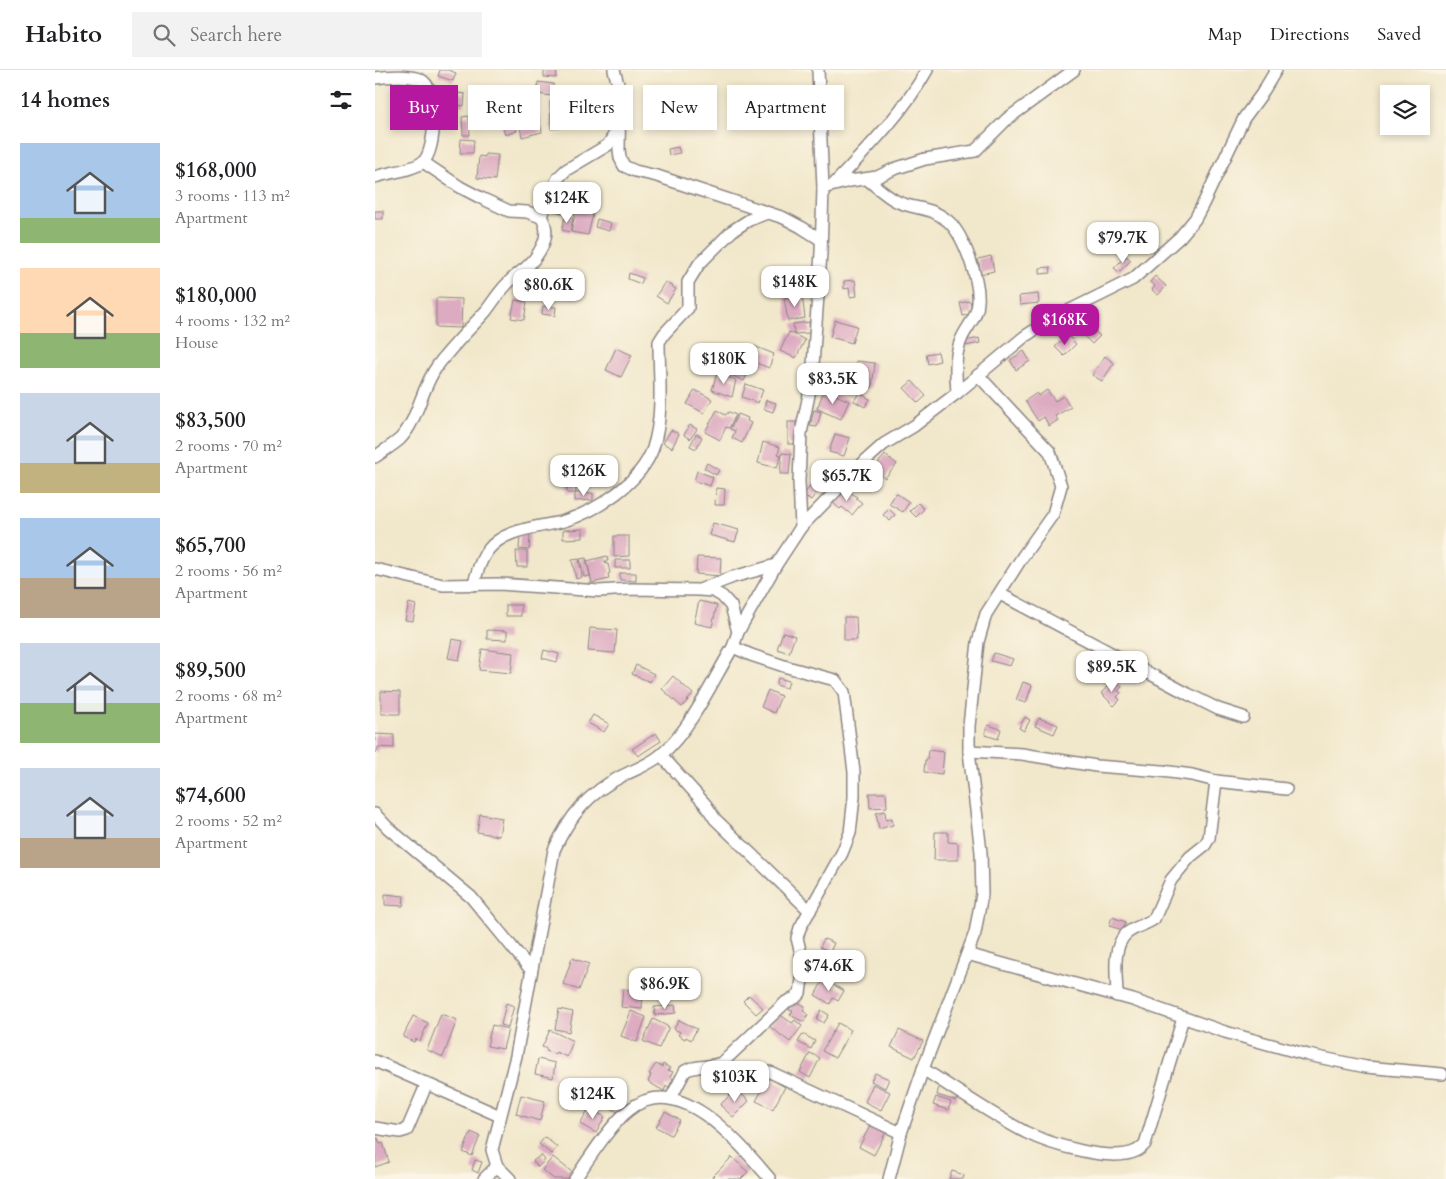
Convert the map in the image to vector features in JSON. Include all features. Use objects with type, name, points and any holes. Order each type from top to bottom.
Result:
[{"type":"street","points":[[375,177],[423,162],[431,148],[433,99],[426,82],[424,70]]},
{"type":"street","points":[[615,70],[618,85]]},
{"type":"street","points":[[801,527],[799,480],[801,433],[813,365],[823,188],[818,70]]},
{"type":"street","points":[[834,184],[889,125],[927,70]]},
{"type":"street","points":[[823,188],[834,184],[877,177],[913,162],[975,151],[1007,119],[1074,70]]},
{"type":"street","points":[[510,1179],[497,1166],[492,1150],[516,1056],[528,999],[531,970],[554,850],[563,830],[576,810],[606,785],[623,775],[641,768],[661,755],[677,739],[733,647],[738,632],[776,564],[801,527],[866,460],[884,444],[914,426],[957,393],[1024,337],[1048,321],[1133,279],[1180,237],[1195,219],[1244,118],[1276,70]]},
{"type":"street","points":[[375,78],[405,77],[426,82]]},
{"type":"street","points":[[541,217],[546,201],[558,178],[566,170],[608,145],[617,130]]},
{"type":"street","points":[[618,130],[620,158],[623,166],[784,218],[821,239]]},
{"type":"street","points":[[375,457],[401,438],[410,425],[438,365],[507,284],[530,265],[544,243],[546,223],[541,217],[527,212],[509,211],[481,198],[460,187],[423,162]]},
{"type":"street","points":[[867,179],[899,202],[929,209],[947,221],[956,230],[963,244],[976,285],[979,302],[975,316],[966,328],[956,354],[957,393]]},
{"type":"street","points":[[473,585],[487,550],[508,534],[566,520],[601,504],[621,490],[643,468],[652,450],[660,412],[659,342],[688,308],[688,282],[699,264],[732,231],[749,220],[767,213]]},
{"type":"street","points":[[890,1179],[901,1133],[923,1069],[975,933],[982,894],[981,852],[969,751],[969,726],[977,642],[986,614],[1023,556],[1053,514],[1061,486],[1050,452],[978,375]]},
{"type":"street","points":[[699,590],[776,564]]},
{"type":"street","points":[[375,569],[443,585],[518,584],[599,591],[713,591],[722,596],[731,606],[738,632]]},
{"type":"street","points":[[1000,594],[1188,694],[1218,709],[1243,717]]},
{"type":"street","points":[[671,1098],[685,1071],[693,1068],[715,1067],[723,1062],[786,1002],[795,998],[800,993],[804,966],[797,938],[800,928],[842,853],[853,815],[854,772],[844,692],[835,680],[787,667],[733,647]]},
{"type":"street","points":[[969,751],[1022,754],[1095,766],[1192,775],[1286,789]]},
{"type":"street","points":[[661,755],[706,805],[715,819],[810,911]]},
{"type":"street","points":[[1117,996],[1117,953],[1120,942],[1125,935],[1138,926],[1154,919],[1171,880],[1190,857],[1207,842],[1211,830],[1216,780]]},
{"type":"street","points":[[375,814],[388,828],[471,897],[531,970]]},
{"type":"street","points":[[967,954],[1133,1000],[1225,1032],[1308,1055],[1366,1067],[1442,1074]]},
{"type":"street","points":[[923,1069],[1026,1132],[1064,1147],[1093,1154],[1110,1155],[1136,1151],[1145,1144],[1183,1018]]},
{"type":"street","points":[[375,1061],[500,1116]]},
{"type":"street","points":[[770,1072],[901,1133]]},
{"type":"street","points":[[375,1128],[400,1132],[407,1130],[427,1083]]},
{"type":"street","points":[[575,1179],[610,1131],[629,1110],[646,1100],[658,1096],[688,1103],[709,1118],[732,1138],[770,1179]]},
{"type":"street","points":[[484,1179],[497,1166]]},
{"type":"building","points":[[440,70],[456,73],[453,81],[438,76]]},
{"type":"building","points":[[544,70],[557,70],[556,78],[544,77]]},
{"type":"building","points":[[538,82],[554,84],[550,85],[550,96],[540,94],[540,85],[538,85]]},
{"type":"building","points":[[458,93],[465,94],[464,106],[458,105]]},
{"type":"building","points":[[468,116],[470,135],[463,135],[462,117]]},
{"type":"building","points":[[540,122],[542,132],[522,137],[521,130],[540,130]]},
{"type":"building","points":[[503,130],[517,130],[517,131],[505,135]]},
{"type":"building","points":[[461,139],[474,140],[473,153],[460,153]]},
{"type":"building","points":[[678,147],[680,153],[669,155],[668,149]]},
{"type":"building","points":[[485,154],[498,155],[495,180],[477,178],[479,156],[485,157]]},
{"type":"building","points":[[559,193],[595,202],[592,212],[573,207],[570,215],[554,211]]},
{"type":"building","points":[[576,210],[593,214],[588,235],[571,232]]},
{"type":"building","points":[[375,211],[383,211],[383,219],[375,219]]},
{"type":"building","points":[[565,216],[573,218],[570,232],[562,230]]},
{"type":"building","points":[[597,219],[611,223],[609,231],[595,227]]},
{"type":"building","points":[[991,256],[994,271],[981,274],[978,259]]},
{"type":"building","points":[[1126,256],[1131,260],[1119,272],[1114,268]]},
{"type":"building","points":[[1050,267],[1051,273],[1040,274],[1040,268]]},
{"type":"building","points":[[629,273],[643,278],[641,284],[628,279]]},
{"type":"building","points":[[1155,276],[1166,286],[1158,295],[1152,290],[1155,286],[1150,282]]},
{"type":"building","points":[[855,280],[857,296],[850,297],[849,288],[844,289],[844,281]]},
{"type":"building","points":[[665,282],[676,289],[667,303],[656,296]]},
{"type":"building","points":[[1038,294],[1039,303],[1020,305],[1019,296]]},
{"type":"building","points":[[802,295],[805,318],[788,321],[784,298]]},
{"type":"building","points":[[436,298],[462,299],[461,328],[436,327]]},
{"type":"building","points":[[515,300],[527,302],[524,320],[511,318]]},
{"type":"building","points":[[970,301],[973,313],[963,316],[960,303]]},
{"type":"building","points":[[543,306],[556,307],[555,316],[542,314]]},
{"type":"building","points":[[835,320],[857,326],[852,343],[830,337]]},
{"type":"building","points":[[809,322],[810,333],[794,334],[793,324]]},
{"type":"building","points":[[1088,325],[1100,336],[1092,344],[1081,333]]},
{"type":"building","points":[[789,332],[805,340],[796,358],[780,351]]},
{"type":"building","points":[[1067,335],[1076,344],[1064,356],[1055,347]]},
{"type":"building","points":[[979,338],[980,343],[966,346],[965,341]]},
{"type":"building","points":[[754,346],[774,354],[769,368],[749,360]]},
{"type":"building","points":[[616,348],[632,355],[621,377],[606,370]]},
{"type":"building","points":[[1024,351],[1030,361],[1016,370],[1010,360]]},
{"type":"building","points":[[938,352],[940,361],[928,364],[926,354]]},
{"type":"building","points":[[1105,356],[1114,363],[1102,381],[1092,375]]},
{"type":"building","points":[[731,357],[742,359],[741,362],[751,367],[744,381],[724,372]]},
{"type":"building","points":[[856,361],[875,363],[872,388],[854,387]]},
{"type":"building","points":[[717,373],[736,380],[732,397],[712,390]]},
{"type":"building","points":[[912,381],[926,396],[918,403],[904,388]]},
{"type":"building","points":[[746,384],[763,390],[758,403],[742,397]]},
{"type":"building","points":[[695,390],[712,399],[704,413],[687,404]]},
{"type":"building","points":[[824,390],[849,401],[841,419],[817,409]]},
{"type":"building","points":[[1047,390],[1055,401],[1063,396],[1071,407],[1055,416],[1058,420],[1049,426],[1044,417],[1038,421],[1025,401],[1037,393],[1038,396]]},
{"type":"building","points":[[859,393],[870,399],[865,407],[854,401]]},
{"type":"building","points":[[766,400],[776,403],[773,412],[764,409]]},
{"type":"building","points":[[717,410],[725,415],[729,412],[736,415],[729,428],[726,427],[720,440],[705,432]]},
{"type":"building","points":[[814,410],[821,412],[817,427],[810,426]]},
{"type":"building","points":[[738,414],[748,418],[747,421],[751,423],[742,443],[732,438],[735,431],[730,429]]},
{"type":"building","points":[[788,422],[796,422],[796,444],[788,444]]},
{"type":"building","points":[[690,425],[697,429],[690,439],[684,435]]},
{"type":"building","points":[[671,430],[679,434],[672,448],[663,443]]},
{"type":"building","points":[[696,434],[702,437],[696,449],[690,446]]},
{"type":"building","points":[[835,434],[850,438],[844,456],[829,452]]},
{"type":"building","points":[[763,442],[780,447],[778,454],[781,455],[777,468],[758,463]]},
{"type":"building","points":[[782,453],[791,454],[789,474],[780,474]]},
{"type":"building","points":[[885,455],[897,464],[885,478],[873,469]]},
{"type":"building","points":[[707,463],[719,470],[716,475],[704,468]]},
{"type":"building","points":[[697,471],[713,477],[710,486],[694,481]]},
{"type":"building","points":[[566,479],[575,479],[576,493],[567,493]]},
{"type":"building","points":[[812,483],[820,488],[811,500],[804,495]]},
{"type":"building","points":[[716,488],[725,489],[724,505],[715,505]]},
{"type":"building","points":[[844,488],[862,503],[852,515],[842,507],[840,509],[832,502]]},
{"type":"building","points":[[575,493],[593,493],[593,500],[575,501]]},
{"type":"building","points":[[896,493],[909,502],[903,512],[889,504]]},
{"type":"building","points":[[918,503],[924,509],[916,517],[910,511]]},
{"type":"building","points":[[889,509],[895,515],[890,521],[883,515]]},
{"type":"building","points":[[713,523],[739,530],[735,542],[709,535]]},
{"type":"building","points":[[583,529],[583,538],[563,539],[563,530]]},
{"type":"building","points":[[520,535],[530,535],[529,550],[519,549]]},
{"type":"building","points":[[614,536],[629,536],[629,556],[614,557]]},
{"type":"building","points":[[516,551],[527,551],[527,567],[517,567]]},
{"type":"building","points":[[607,556],[608,561],[605,561],[608,564],[610,573],[608,574],[609,579],[592,583],[587,561]]},
{"type":"building","points":[[697,557],[721,558],[720,576],[696,574]]},
{"type":"building","points":[[586,558],[590,576],[584,577],[580,559]]},
{"type":"building","points":[[579,559],[582,577],[576,579],[572,560]]},
{"type":"building","points":[[615,560],[630,560],[630,568],[615,568]]},
{"type":"building","points":[[620,573],[636,573],[636,581],[620,580]]},
{"type":"building","points":[[699,601],[717,605],[712,627],[694,623]]},
{"type":"building","points":[[409,603],[416,605],[413,621],[405,620]]},
{"type":"building","points":[[506,605],[521,605],[521,616],[506,616]]},
{"type":"building","points":[[844,617],[856,617],[857,640],[844,640]]},
{"type":"building","points":[[590,628],[617,630],[615,653],[588,651]]},
{"type":"building","points":[[487,630],[507,631],[507,640],[487,639]]},
{"type":"building","points":[[783,632],[795,636],[789,653],[777,649]]},
{"type":"building","points":[[452,639],[463,641],[459,660],[448,658]]},
{"type":"building","points":[[482,649],[513,653],[511,673],[479,670]]},
{"type":"building","points":[[544,650],[559,654],[557,662],[542,658]]},
{"type":"building","points":[[994,653],[1013,659],[1010,666],[991,661]]},
{"type":"building","points":[[636,665],[654,674],[650,682],[632,674]]},
{"type":"building","points":[[673,676],[693,694],[682,707],[662,689]]},
{"type":"building","points":[[778,678],[789,681],[787,688],[776,685]]},
{"type":"building","points":[[1114,680],[1122,687],[1118,691],[1121,693],[1117,697],[1120,700],[1114,706],[1101,693]]},
{"type":"building","points":[[1023,682],[1032,685],[1026,703],[1016,700]]},
{"type":"building","points":[[768,690],[781,696],[774,713],[761,707]]},
{"type":"building","points":[[381,691],[400,692],[400,714],[381,714]]},
{"type":"building","points":[[593,715],[609,724],[604,732],[588,723]]},
{"type":"building","points":[[1025,717],[1030,720],[1024,731],[1019,728]]},
{"type":"building","points":[[1039,718],[1058,725],[1054,734],[1035,726]]},
{"type":"building","points":[[988,725],[1001,729],[998,739],[985,735]]},
{"type":"building","points":[[656,733],[661,741],[638,756],[632,749]]},
{"type":"building","points":[[375,734],[394,735],[394,748],[378,747],[377,752],[375,752]]},
{"type":"building","points":[[928,750],[944,752],[942,774],[924,772]]},
{"type":"building","points":[[869,793],[886,793],[887,807],[870,808]]},
{"type":"building","points":[[885,811],[886,820],[892,818],[893,825],[879,829],[876,813]]},
{"type":"building","points":[[480,814],[502,818],[499,836],[477,832]]},
{"type":"building","points":[[935,832],[948,832],[948,842],[958,843],[958,860],[934,860]]},
{"type":"building","points":[[385,894],[404,896],[403,906],[385,905]]},
{"type":"building","points":[[1112,917],[1126,922],[1123,930],[1109,926]]},
{"type":"building","points":[[824,939],[834,943],[830,952],[820,947]]},
{"type":"building","points":[[572,958],[589,964],[579,990],[563,984]]},
{"type":"building","points":[[824,979],[844,991],[838,1001],[833,998],[830,1004],[815,995]]},
{"type":"building","points":[[623,989],[643,991],[642,1009],[621,1007]]},
{"type":"building","points":[[749,995],[763,1008],[756,1014],[743,1001]]},
{"type":"building","points":[[794,1000],[805,1006],[803,1011],[808,1014],[804,1022],[790,1015],[793,1011],[789,1010]]},
{"type":"building","points":[[506,1003],[514,1006],[508,1027],[501,1025]]},
{"type":"building","points":[[675,1005],[676,1013],[655,1015],[654,1007]]},
{"type":"building","points":[[559,1009],[573,1012],[569,1032],[555,1029]]},
{"type":"building","points":[[821,1010],[829,1015],[824,1023],[817,1019]]},
{"type":"building","points":[[631,1011],[646,1017],[637,1042],[621,1036]]},
{"type":"building","points":[[441,1014],[457,1020],[443,1057],[427,1050]]},
{"type":"building","points":[[779,1014],[792,1023],[795,1020],[802,1026],[790,1042],[769,1026]]},
{"type":"building","points":[[413,1016],[428,1023],[420,1041],[416,1039],[414,1042],[403,1037]]},
{"type":"building","points":[[653,1019],[669,1027],[659,1048],[643,1041]]},
{"type":"building","points":[[679,1020],[697,1029],[691,1040],[678,1035],[680,1032],[674,1029]]},
{"type":"building","points":[[838,1023],[851,1030],[835,1058],[822,1051]]},
{"type":"building","points":[[492,1025],[508,1029],[503,1049],[487,1046]]},
{"type":"building","points":[[550,1030],[573,1041],[567,1057],[556,1052],[555,1054],[546,1051],[547,1049],[542,1047]]},
{"type":"building","points":[[899,1030],[923,1041],[914,1058],[891,1047]]},
{"type":"building","points":[[803,1034],[815,1041],[811,1049],[798,1042]]},
{"type":"building","points":[[810,1053],[820,1058],[810,1078],[800,1072]]},
{"type":"building","points":[[538,1059],[555,1063],[553,1078],[535,1074]]},
{"type":"building","points":[[656,1064],[662,1067],[663,1064],[670,1068],[668,1070],[673,1072],[670,1077],[673,1079],[669,1087],[666,1086],[664,1091],[648,1082],[651,1075],[649,1074]]},
{"type":"building","points":[[875,1073],[889,1079],[885,1088],[871,1081]]},
{"type":"building","points":[[594,1078],[607,1085],[598,1101],[585,1095]]},
{"type":"building","points":[[769,1078],[785,1087],[773,1109],[756,1101]]},
{"type":"building","points":[[873,1084],[890,1092],[881,1110],[865,1102]]},
{"type":"building","points":[[939,1087],[958,1093],[956,1101],[937,1095]]},
{"type":"building","points":[[736,1089],[749,1101],[733,1117],[720,1105]]},
{"type":"building","points":[[608,1093],[626,1101],[620,1113],[602,1104]]},
{"type":"building","points":[[521,1095],[545,1101],[540,1121],[516,1114]]},
{"type":"building","points":[[936,1097],[951,1102],[948,1110],[933,1105]]},
{"type":"building","points":[[589,1108],[605,1117],[596,1133],[580,1124]]},
{"type":"building","points":[[665,1112],[680,1120],[671,1135],[656,1127]]},
{"type":"building","points":[[871,1124],[886,1132],[874,1155],[859,1147]]},
{"type":"building","points":[[471,1132],[480,1136],[472,1156],[463,1152]]},
{"type":"building","points":[[545,1137],[557,1147],[551,1154],[539,1144]]},
{"type":"building","points":[[378,1138],[380,1144],[383,1143],[389,1162],[375,1167],[375,1139]]},
{"type":"building","points":[[541,1155],[545,1160],[538,1167],[533,1161]]},
{"type":"building","points":[[553,1157],[573,1173],[568,1179],[554,1179],[542,1170]]},
{"type":"building","points":[[732,1157],[748,1172],[741,1179],[714,1179],[712,1177]]},
{"type":"building","points":[[475,1160],[482,1162],[478,1173],[472,1170]]},
{"type":"building","points":[[952,1171],[964,1175],[963,1179],[949,1179]]}]
